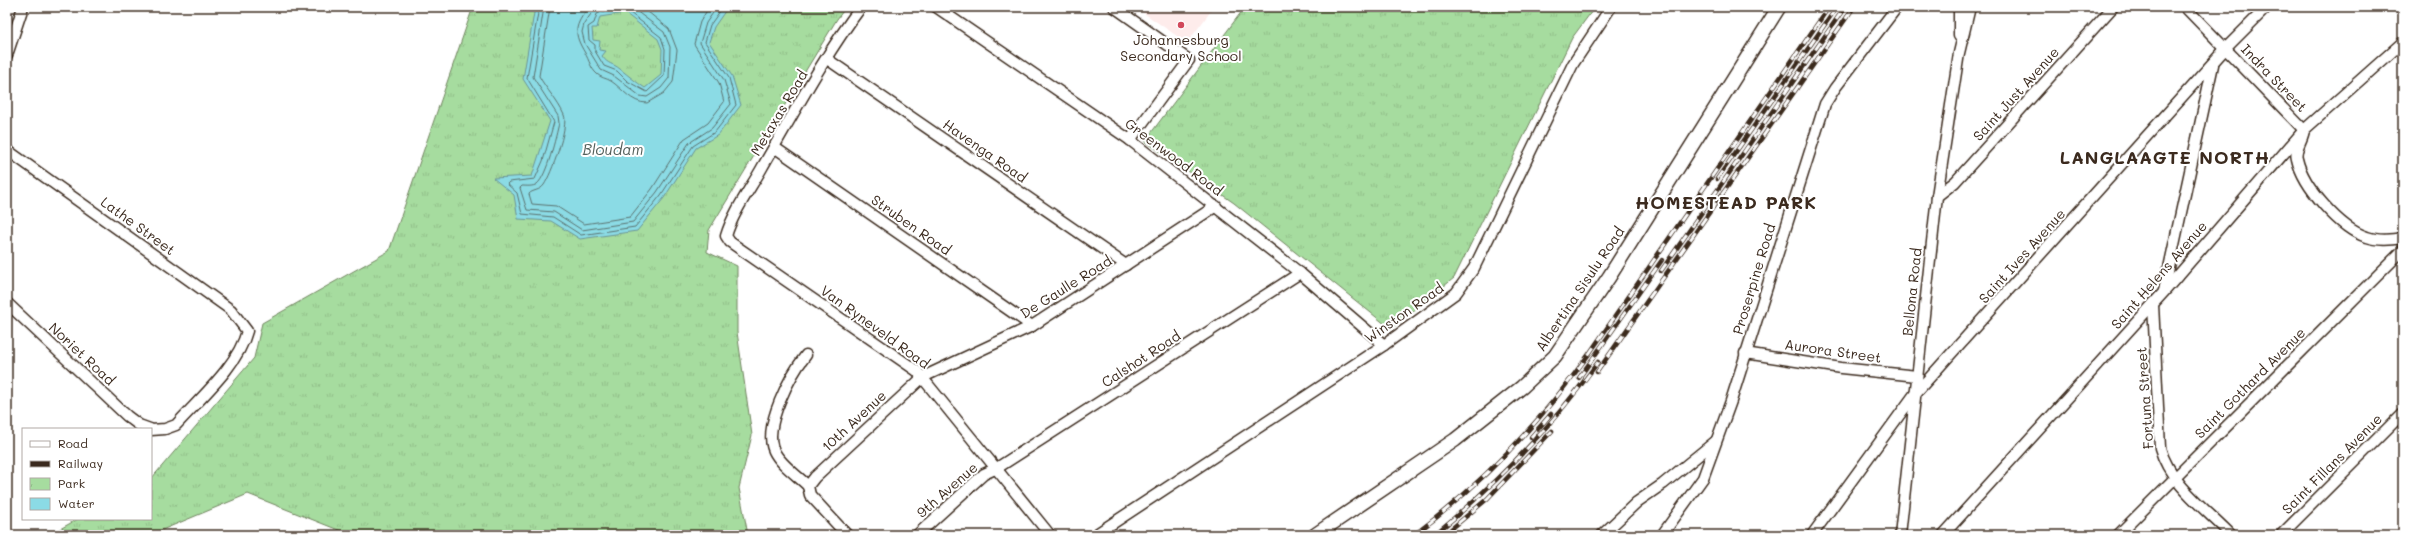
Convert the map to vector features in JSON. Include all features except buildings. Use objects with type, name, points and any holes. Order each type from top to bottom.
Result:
[{"type":"main road","name":"Albertina Sisulu Road","points":[[1315,535],[1455,440],[1526,383],[1555,356],[1617,264],[1779,7]]},
{"type":"street","points":[[7,55],[22,7]]},
{"type":"street","name":"Metaxas Road","points":[[726,236],[734,218],[774,147],[827,59],[861,7]]},
{"type":"street","name":"Greenwood Road","points":[[936,7],[1130,140],[1300,273],[1384,345]]},
{"type":"street","points":[[1114,7],[1189,60],[1130,140]]},
{"type":"street","name":"Winston Road","points":[[1095,535],[1384,345],[1456,293],[1467,280],[1573,64],[1611,7]]},
{"type":"street","name":"Proserpine Road","points":[[1662,535],[1703,478],[1825,104],[1835,88],[1897,7]]},
{"type":"street","name":"Bellona Road","points":[[1959,53],[1960,7]]},
{"type":"street","name":"Bellona Road","points":[[1900,535],[1937,196],[1959,53],[1970,7]]},
{"type":"street","name":"Saint Just Avenue","points":[[1937,196],[1955,182],[2113,7]]},
{"type":"street","name":"Indra Street","points":[[2186,7],[2304,130],[2297,159],[2313,192],[2356,232],[2367,237],[2381,239],[2403,238]]},
{"type":"street","name":"Saint Ives Avenue","points":[[1812,535],[1914,396],[2226,48],[2267,7]]},
{"type":"street","name":"Saint Helens Avenue","points":[[1943,535],[2154,304],[2304,130],[2403,42]]},
{"type":"street","name":"Havenga Road","points":[[827,59],[1126,266]]},
{"type":"street","points":[[2163,293],[2214,63]]},
{"type":"street","name":"Struben Road","points":[[774,147],[1032,326]]},
{"type":"street","name":"Lathe Street","points":[[7,150],[231,310],[247,331],[244,343],[236,357],[176,425],[165,430],[152,429]]},
{"type":"street","name":"De Gaulle Road","points":[[923,377],[1032,326],[1216,206]]},
{"type":"street","name":"Van Ryneveld Road","points":[[726,236],[730,242],[906,363],[923,377],[1050,535]]},
{"type":"street","name":"Saint Gothard Avenue","points":[[2118,535],[2403,250]]},
{"type":"street","name":"Calshot Road","points":[[997,468],[1300,273]]},
{"type":"street","name":"Noriet Road","points":[[7,303],[139,425],[147,428]]},
{"type":"street","name":"Fortuna Street","points":[[2154,304],[2160,448],[2175,478],[2231,535]]},
{"type":"street","name":"Aurora Street","points":[[1745,353],[1841,368],[1917,376]]},
{"type":"street","points":[[806,355],[799,365],[777,410],[770,432],[774,451],[808,487],[810,495],[847,535]]},
{"type":"street","name":"10th Avenue","points":[[808,487],[815,477],[923,377]]},
{"type":"street","name":"Saint Fillans Avenue","points":[[2281,535],[2403,413]]},
{"type":"street","points":[[1602,535],[1637,502],[1663,484],[1716,441]]},
{"type":"street","name":"9th Avenue","points":[[917,535],[975,481],[997,468]]},
{"type":"shaded area","name":"Johannesburg Secondary School","points":[[1135,7],[1214,7],[1187,43]]},
{"type":"green space","points":[[473,7],[846,7],[837,19],[709,230],[707,252],[737,266],[737,332],[752,435],[739,488],[748,535],[351,535],[248,494],[150,535],[49,535],[76,520],[152,520],[152,478],[254,358],[262,323],[389,251]]},
{"type":"green space","points":[[1245,7],[1595,7],[1572,38],[1454,278],[1391,329],[1234,203],[1145,141]]},
{"type":"water","name":"Bloudam","points":[[535,7],[728,7],[714,27],[709,42],[732,76],[741,105],[718,135],[696,148],[664,198],[637,231],[580,239],[551,221],[518,219],[514,195],[493,178],[532,176],[550,121],[523,79]],"holes":[[[625,13],[658,39],[662,49],[661,75],[645,88],[604,59],[602,56],[606,51],[599,50],[600,41],[593,40],[592,28],[597,28],[600,17]]]},
{"type":"railway","points":[[1414,535],[1486,474],[1509,451],[1551,404],[1589,354],[1829,7]]},
{"type":"railway","points":[[1717,179],[1837,7]]},
{"type":"railway","points":[[1661,271],[1845,7]]},
{"type":"railway","points":[[1597,372],[1854,7]]},
{"type":"railway","points":[[1579,378],[1662,260]]},
{"type":"railway","points":[[1434,535],[1479,496],[1522,454],[1562,409],[1598,362]]},
{"type":"railway","points":[[1531,437],[1551,414]]},
{"type":"railway","points":[[1444,535],[1487,499],[1552,431]]},
{"type":"place","name":"Johannesburg Secondary School","points":[[1181,25]]},
{"type":"district","name":"LANGLAAGTE NORTH","points":[[2165,158]]},
{"type":"district","name":"HOMESTEAD PARK","points":[[1726,203]]}]
